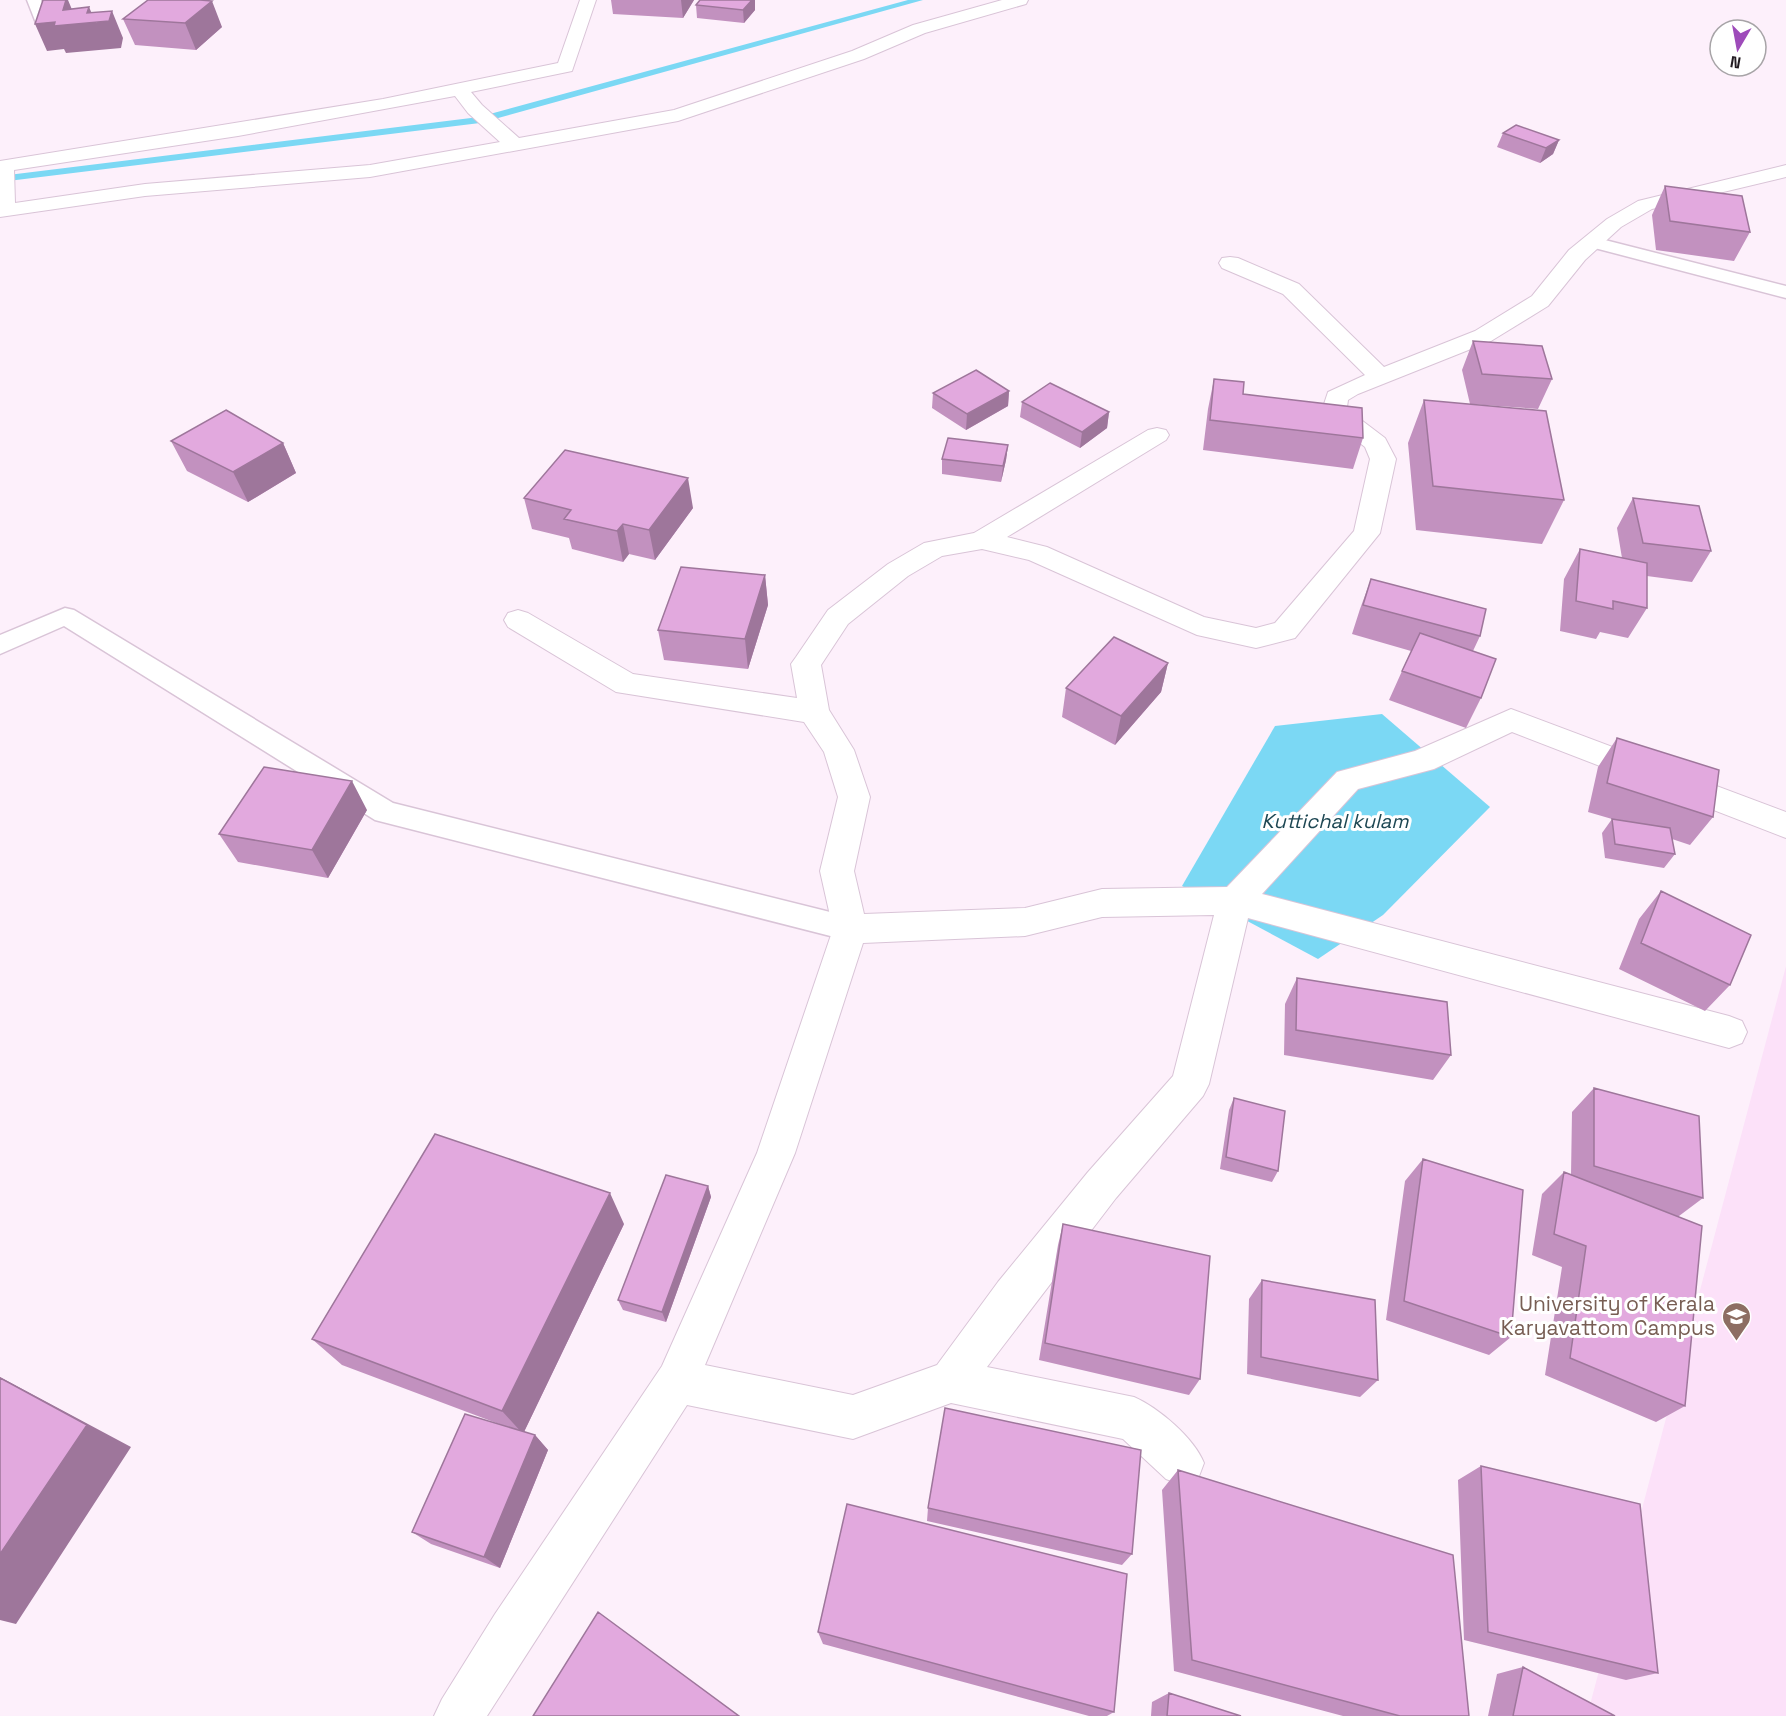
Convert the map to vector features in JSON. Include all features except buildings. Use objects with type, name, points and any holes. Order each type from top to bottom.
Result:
[{"type":"street","points":[[588,0],[566,67],[382,105],[4,166],[3,210],[145,190],[370,171],[513,143],[678,115],[858,55],[919,28],[1020,0]]},
{"type":"street","points":[[458,88],[475,109],[513,143]]},
{"type":"street","points":[[982,540],[1037,553],[1197,625],[1256,638],[1285,631],[1367,533],[1383,459],[1376,443],[1343,418],[1335,407],[1337,397],[1483,336],[1540,301],[1577,255],[1614,223],[1646,205],[1786,171]]},
{"type":"street","points":[[1230,263],[1291,289],[1381,377]]},
{"type":"street","points":[[459,1716],[512,1630],[677,1381],[776,1153],[850,929],[837,872],[854,797],[839,750],[814,712],[806,664],[838,617],[898,570],[934,549],[982,540],[1157,435]]},
{"type":"street","points":[[518,620],[626,684],[814,712]]},
{"type":"street","points":[[951,1382],[1013,1297],[1095,1194],[1190,1084],[1235,901],[1348,780],[1423,760],[1511,720],[1786,825]]},
{"type":"street","points":[[850,929],[1025,922],[1102,903],[1235,901],[1730,1032]]},
{"type":"street","points":[[677,1381],[853,1417],[951,1382],[1134,1419],[1182,1463]]},
{"type":"lane","points":[[34,0],[41,20]]},
{"type":"lane","points":[[1593,242],[1786,292]]},
{"type":"lane","points":[[0,645],[65,616],[385,812],[850,929]]},
{"type":"shaded area","name":"University of Kerala Karyavattom Campus","points":[[1786,966],[1786,1716],[1587,1716]]},
{"type":"water","name":"Kuttichal kulam","points":[[1382,714],[1490,807],[1383,915],[1318,959],[1182,886],[1275,726]]},
{"type":"waterway","points":[[0,179],[480,120],[918,0]]},
{"type":"place","name":"University of Kerala Karyavattom Campus","points":[[1736,1342]]}]
